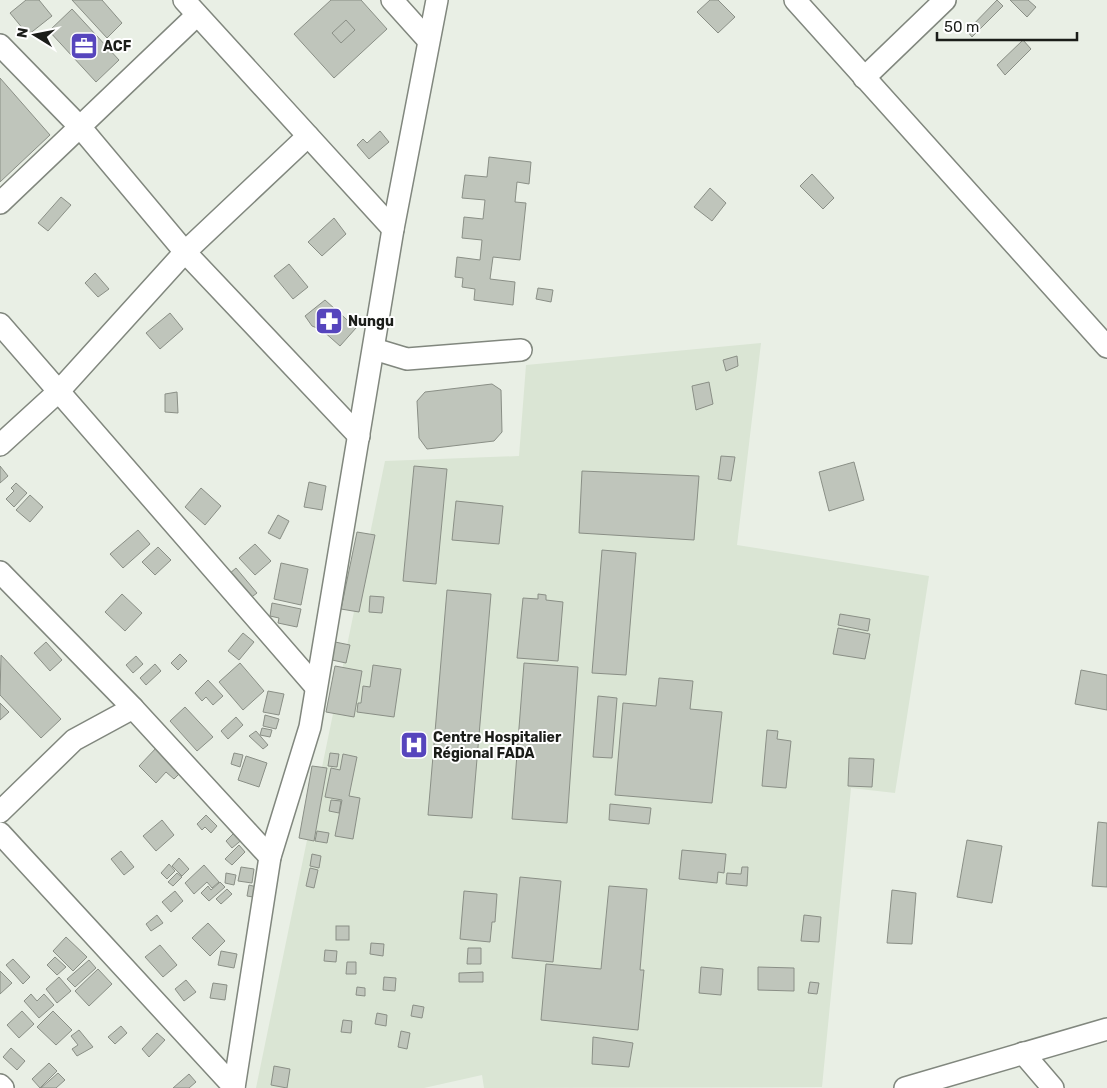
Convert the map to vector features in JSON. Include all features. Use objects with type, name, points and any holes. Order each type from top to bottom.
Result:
[{"type":"street","points":[[392,0],[428,40]]},
{"type":"street","points":[[234,1088],[270,857],[310,727],[393,229],[437,0]]},
{"type":"street","points":[[795,0],[1107,347]]},
{"type":"street","points":[[864,78],[945,0]]},
{"type":"street","points":[[0,203],[81,128],[190,7],[393,229]]},
{"type":"street","points":[[0,45],[81,128],[185,252],[359,436]]},
{"type":"street","points":[[0,445],[59,391],[185,252],[308,136]]},
{"type":"street","points":[[0,324],[316,687]]},
{"type":"street","points":[[374,349],[406,359],[521,350]]},
{"type":"street","points":[[0,572],[133,708],[270,857]]},
{"type":"street","points":[[0,812],[74,740],[133,708]]},
{"type":"street","points":[[0,833],[234,1088]]},
{"type":"street","points":[[905,1088],[1107,1029]]},
{"type":"street","points":[[1023,1053],[1053,1088]]},
{"type":"street","points":[[0,1085],[3,1088]]},
{"type":"shaded area","points":[[761,343],[737,545],[929,576],[895,793],[851,788],[822,1087],[484,1088],[482,1075],[424,1088],[256,1088],[385,461],[519,456],[526,365]]},
{"type":"building","points":[[26,0],[39,0],[52,16],[28,35],[10,13]]},
{"type":"building","points":[[72,0],[102,0],[122,23],[107,38]]},
{"type":"building","points":[[331,0],[361,0],[387,29],[334,78],[294,34]]},
{"type":"building","points":[[710,0],[718,0],[735,17],[718,33],[697,12]]},
{"type":"building","points":[[997,0],[1003,6],[972,37],[967,31]]},
{"type":"building","points":[[1010,0],[1028,0],[1036,7],[1027,17]]},
{"type":"building","name":"ACF","points":[[72,9],[119,60],[96,82],[49,31]]},
{"type":"building","points":[[346,20],[355,30],[341,43],[332,33]]},
{"type":"building","points":[[1023,40],[1031,49],[1005,75],[997,65]]},
{"type":"building","points":[[0,78],[50,135],[0,182]]},
{"type":"building","points":[[380,131],[389,142],[369,159],[357,145],[363,139],[367,143]]},
{"type":"building","points":[[489,157],[531,162],[529,184],[517,182],[515,202],[526,203],[520,260],[493,257],[490,279],[515,282],[513,305],[474,300],[475,289],[462,287],[463,278],[455,277],[457,257],[480,260],[482,240],[462,238],[464,217],[483,219],[485,200],[462,198],[465,175],[487,177]]},
{"type":"building","points":[[812,174],[834,198],[823,209],[800,186]]},
{"type":"building","points":[[710,188],[726,203],[712,221],[694,207]]},
{"type":"building","points":[[61,197],[71,205],[48,231],[38,223]]},
{"type":"building","points":[[334,218],[346,234],[322,256],[308,242]]},
{"type":"building","points":[[289,264],[308,287],[293,299],[274,276]]},
{"type":"building","points":[[95,273],[109,289],[98,297],[85,283]]},
{"type":"building","points":[[538,288],[553,290],[551,302],[536,299]]},
{"type":"building","name":"Nungu","points":[[325,300],[356,328],[340,346],[322,330],[312,326],[305,316]]},
{"type":"building","points":[[170,313],[183,329],[160,349],[146,333]]},
{"type":"building","points":[[737,356],[738,366],[726,371],[723,360]]},
{"type":"building","points":[[709,382],[713,404],[696,410],[692,386]]},
{"type":"building","points":[[492,384],[501,390],[502,432],[494,441],[427,449],[419,438],[417,401],[425,392]]},
{"type":"building","points":[[177,392],[178,413],[165,412],[165,394]]},
{"type":"building","points":[[721,456],[735,457],[731,481],[718,479]]},
{"type":"building","points":[[854,462],[864,500],[829,511],[819,472]]},
{"type":"building","points":[[0,466],[8,476],[0,483]]},
{"type":"building","points":[[414,466],[447,469],[436,584],[403,581]]},
{"type":"building","points":[[582,471],[699,476],[694,540],[579,533]]},
{"type":"building","points":[[309,482],[326,486],[322,510],[304,507]]},
{"type":"building","points":[[16,483],[27,493],[14,507],[6,499],[14,491],[11,488]]},
{"type":"building","points":[[201,488],[221,506],[205,525],[185,507]]},
{"type":"building","points":[[30,495],[43,507],[30,522],[16,510]]},
{"type":"building","points":[[456,501],[503,506],[499,544],[452,540]]},
{"type":"building","points":[[278,515],[289,521],[280,539],[268,533]]},
{"type":"building","points":[[138,530],[150,544],[123,568],[110,554]]},
{"type":"building","points":[[357,532],[375,535],[359,612],[341,609]]},
{"type":"building","points":[[255,544],[271,561],[255,575],[239,558]]},
{"type":"building","points":[[158,547],[171,560],[155,575],[142,562]]},
{"type":"building","points":[[602,550],[636,553],[626,675],[592,673]]},
{"type":"building","points":[[281,563],[308,569],[301,605],[274,599]]},
{"type":"building","points":[[236,568],[257,593],[249,599],[229,574]]},
{"type":"building","points":[[447,590],[491,594],[472,818],[428,815]]},
{"type":"building","points":[[122,594],[142,613],[125,631],[105,612]]},
{"type":"building","points":[[538,594],[546,595],[546,600],[563,602],[558,661],[517,658],[523,598],[538,599]]},
{"type":"building","points":[[370,596],[384,597],[382,613],[369,612]]},
{"type":"building","points":[[272,603],[301,609],[297,627],[278,623],[279,618],[270,616]]},
{"type":"building","points":[[840,614],[870,619],[868,631],[838,625]]},
{"type":"building","points":[[838,628],[870,634],[865,659],[833,654]]},
{"type":"building","points":[[243,633],[254,642],[239,660],[228,651]]},
{"type":"building","points":[[46,642],[62,660],[50,671],[34,653]]},
{"type":"building","points":[[335,642],[350,645],[346,663],[332,660]]},
{"type":"building","points":[[180,654],[187,661],[178,670],[171,663]]},
{"type":"building","points":[[1,655],[61,719],[41,738],[0,695]]},
{"type":"building","points":[[136,656],[143,664],[133,673],[126,665]]},
{"type":"building","points":[[240,663],[264,691],[243,710],[219,682]]},
{"type":"building","points":[[524,663],[578,667],[567,823],[512,819]]},
{"type":"building","points":[[155,664],[161,671],[146,685],[140,678]]},
{"type":"building","points":[[373,665],[401,669],[394,717],[357,712],[358,703],[361,703],[363,686],[370,687]]},
{"type":"building","points":[[335,666],[362,671],[354,717],[326,712]]},
{"type":"building","points":[[1081,670],[1107,675],[1107,710],[1075,704]]},
{"type":"building","points":[[659,678],[693,681],[690,709],[722,712],[712,803],[615,795],[623,703],[656,706]]},
{"type":"building","points":[[208,680],[223,696],[213,705],[206,697],[202,701],[195,693]]},
{"type":"building","points":[[268,691],[284,694],[279,715],[263,712]]},
{"type":"building","points":[[598,696],[617,698],[612,758],[593,757]]},
{"type":"building","points":[[0,703],[9,712],[0,720]]},
{"type":"building","points":[[185,707],[213,737],[197,751],[170,721]]},
{"type":"building","points":[[265,715],[279,719],[276,729],[263,726]]},
{"type":"building","points":[[236,717],[243,725],[228,739],[221,731]]},
{"type":"building","points":[[262,728],[272,730],[270,737],[260,735]]},
{"type":"building","points":[[767,730],[778,731],[777,739],[791,741],[786,788],[762,786]]},
{"type":"building","points":[[256,731],[268,745],[263,749],[249,736]]},
{"type":"building","points":[[158,746],[183,770],[174,779],[166,772],[156,783],[139,766]]},
{"type":"building","points":[[234,753],[243,755],[240,767],[231,764]]},
{"type":"building","points":[[330,753],[339,754],[337,767],[328,766]]},
{"type":"building","points":[[343,754],[357,757],[349,796],[360,798],[353,839],[335,836],[342,800],[325,797],[331,768],[340,770]]},
{"type":"building","points":[[246,756],[267,763],[259,787],[238,780]]},
{"type":"building","points":[[849,758],[874,759],[872,787],[848,786]]},
{"type":"building","points":[[312,766],[327,768],[314,841],[299,838]]},
{"type":"building","points":[[331,800],[341,801],[339,813],[329,811]]},
{"type":"building","points":[[610,804],[651,808],[649,824],[609,820]]},
{"type":"building","points":[[206,815],[217,826],[211,833],[205,827],[202,830],[197,824]]},
{"type":"building","points":[[162,820],[174,835],[156,851],[143,836]]},
{"type":"building","points":[[1098,822],[1107,823],[1107,887],[1092,886]]},
{"type":"building","points":[[237,830],[244,838],[232,848],[226,841]]},
{"type":"building","points":[[317,831],[329,833],[327,843],[315,841]]},
{"type":"building","points":[[967,840],[1002,846],[992,903],[957,897]]},
{"type":"building","points":[[239,845],[245,852],[232,865],[225,859]]},
{"type":"building","points":[[682,850],[726,854],[724,873],[718,872],[717,883],[679,879]]},
{"type":"building","points":[[121,851],[134,867],[124,875],[111,859]]},
{"type":"building","points":[[312,854],[321,856],[319,868],[310,866]]},
{"type":"building","points":[[179,858],[189,869],[182,876],[172,866]]},
{"type":"building","points":[[169,864],[175,871],[167,879],[161,873]]},
{"type":"building","points":[[204,865],[219,882],[212,888],[207,882],[194,894],[185,883]]},
{"type":"building","points":[[241,867],[254,869],[252,883],[238,881]]},
{"type":"building","points":[[742,867],[748,867],[747,886],[726,884],[727,873],[741,874]]},
{"type":"building","points":[[310,868],[318,870],[314,888],[306,886]]},
{"type":"building","points":[[177,873],[182,877],[173,886],[168,882]]},
{"type":"building","points":[[226,873],[236,875],[234,885],[225,883]]},
{"type":"building","points":[[520,877],[561,881],[553,962],[512,958]]},
{"type":"building","points":[[220,882],[225,887],[209,901],[201,893],[208,886],[211,890]]},
{"type":"building","points":[[249,885],[261,888],[259,898],[247,896]]},
{"type":"building","points":[[609,886],[647,889],[640,970],[644,970],[638,1030],[541,1020],[546,964],[601,969]]},
{"type":"building","points":[[227,889],[232,894],[221,904],[216,899]]},
{"type":"building","points":[[892,890],[916,893],[912,944],[887,943]]},
{"type":"building","points":[[175,891],[183,901],[171,912],[162,902]]},
{"type":"building","points":[[464,891],[497,894],[495,922],[492,922],[490,942],[460,939]]},
{"type":"building","points":[[157,915],[163,923],[151,931],[146,924]]},
{"type":"building","points":[[804,915],[821,917],[819,942],[801,941]]},
{"type":"building","points":[[208,923],[225,941],[210,956],[192,938]]},
{"type":"building","points":[[336,926],[349,926],[349,940],[336,940]]},
{"type":"building","points":[[66,937],[87,957],[73,971],[53,951]]},
{"type":"building","points":[[371,943],[384,944],[383,956],[370,954]]},
{"type":"building","points":[[160,945],[177,965],[163,977],[145,957]]},
{"type":"building","points":[[468,948],[481,948],[481,964],[467,964]]},
{"type":"building","points":[[325,950],[337,951],[336,962],[324,961]]},
{"type":"building","points":[[221,951],[237,954],[234,968],[218,965]]},
{"type":"building","points":[[55,957],[66,967],[57,975],[47,965]]},
{"type":"building","points":[[13,959],[30,977],[23,984],[6,965]]},
{"type":"building","points":[[89,960],[96,968],[75,987],[67,979]]},
{"type":"building","points":[[347,962],[356,962],[356,974],[346,974]]},
{"type":"building","points":[[701,967],[723,969],[721,995],[699,993]]},
{"type":"building","points":[[758,967],[794,968],[794,991],[758,990]]},
{"type":"building","points":[[98,969],[112,984],[89,1006],[75,991]]},
{"type":"building","points":[[0,971],[12,983],[0,994]]},
{"type":"building","points":[[483,972],[483,982],[459,982],[459,973]]},
{"type":"building","points":[[59,977],[71,991],[57,1003],[46,989]]},
{"type":"building","points":[[384,977],[396,978],[395,991],[383,990]]},
{"type":"building","points":[[186,980],[196,992],[184,1001],[175,989]]},
{"type":"building","points":[[810,982],[819,983],[817,994],[808,993]]},
{"type":"building","points":[[213,983],[227,985],[225,1000],[210,998]]},
{"type":"building","points":[[357,987],[365,988],[365,996],[356,995]]},
{"type":"building","points":[[31,994],[37,1001],[44,994],[54,1005],[39,1018],[24,1001]]},
{"type":"building","points":[[413,1005],[424,1007],[422,1018],[411,1016]]},
{"type":"building","points":[[22,1011],[34,1024],[19,1038],[7,1025]]},
{"type":"building","points":[[53,1011],[72,1030],[56,1045],[37,1027]]},
{"type":"building","points":[[377,1013],[387,1015],[386,1026],[375,1024]]},
{"type":"building","points":[[343,1020],[352,1021],[351,1033],[341,1032]]},
{"type":"building","points":[[121,1026],[127,1033],[115,1044],[108,1037]]},
{"type":"building","points":[[79,1030],[93,1047],[77,1056],[72,1049],[78,1045],[71,1036]]},
{"type":"building","points":[[401,1031],[410,1033],[407,1049],[398,1047]]},
{"type":"building","points":[[157,1033],[165,1040],[149,1057],[142,1049]]},
{"type":"building","points":[[593,1037],[633,1043],[629,1067],[592,1064]]},
{"type":"building","points":[[11,1048],[25,1061],[17,1070],[3,1057]]},
{"type":"building","points":[[49,1063],[57,1071],[40,1088],[32,1079]]},
{"type":"building","points":[[274,1066],[290,1069],[287,1088],[271,1085]]},
{"type":"building","points":[[58,1073],[65,1080],[56,1088],[41,1088]]},
{"type":"building","points":[[189,1074],[196,1082],[189,1088],[173,1088]]},
{"type":"place","name":"ACF","points":[[84,46]]},
{"type":"place","name":"Nungu","points":[[329,321]]},
{"type":"place","name":"Centre Hospitalier Régional FADA","points":[[414,745]]}]
